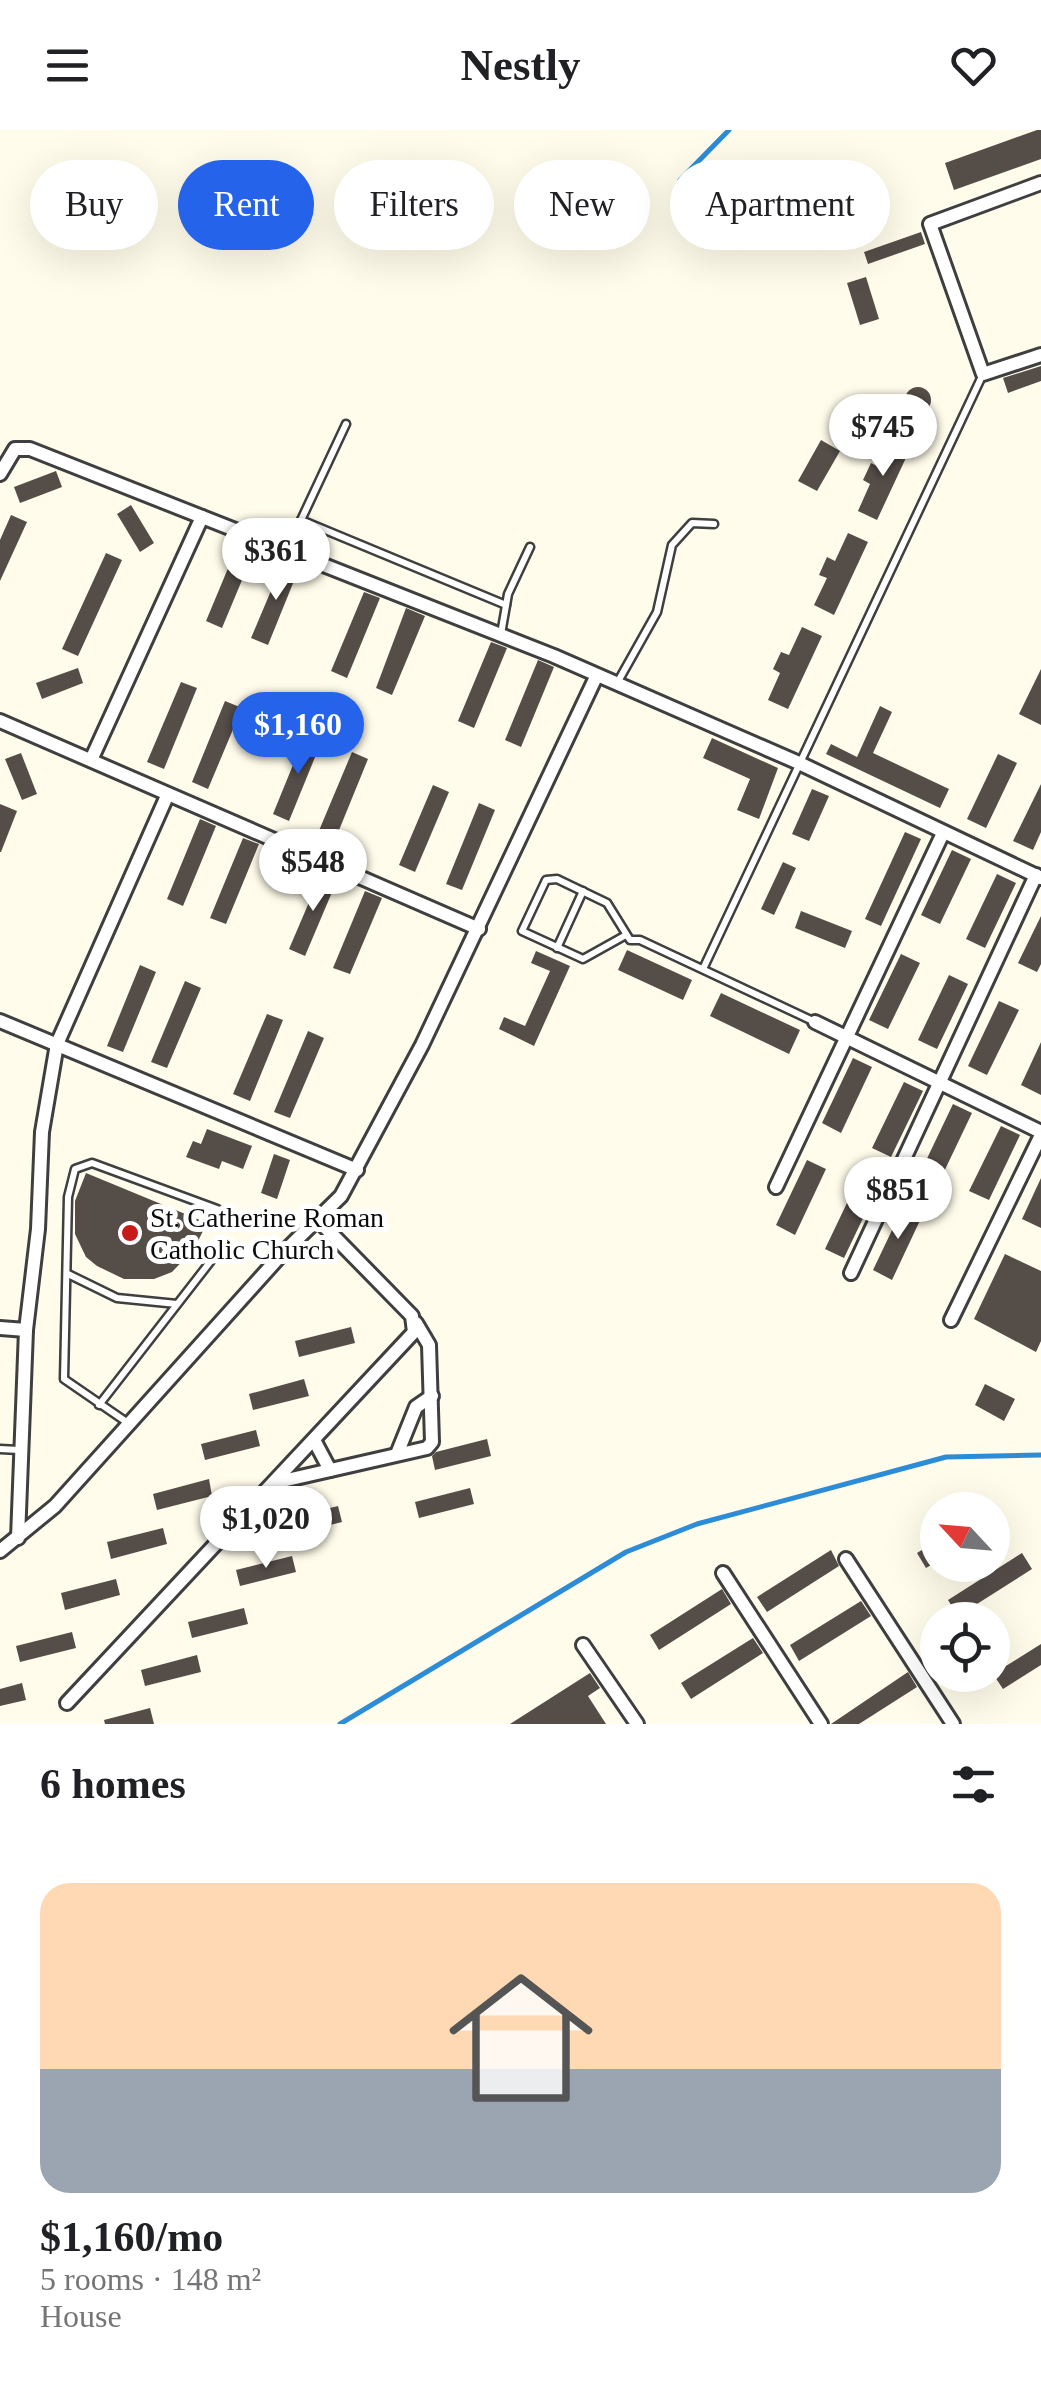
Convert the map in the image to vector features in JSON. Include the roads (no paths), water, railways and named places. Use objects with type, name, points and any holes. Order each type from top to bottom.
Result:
[{"type":"street","points":[[1041,184],[930,224],[984,374],[1041,354]]},
{"type":"street","points":[[0,474],[15,449],[30,449],[500,635],[799,764],[1038,876],[851,1272]]},
{"type":"street","points":[[92,760],[202,517]]},
{"type":"street","points":[[0,1551],[55,1506],[318,1220],[358,1170],[479,929],[596,677]]},
{"type":"street","points":[[0,722],[479,929]]},
{"type":"street","points":[[18,1538],[26,1330],[38,1228],[42,1132],[57,1044],[168,796]]},
{"type":"street","points":[[776,1187],[943,833]]},
{"type":"street","points":[[0,1021],[358,1170]]},
{"type":"street","points":[[815,1022],[1041,1134],[951,1320]]},
{"type":"street","points":[[276,1482],[432,1442],[429,1345],[416,1323],[318,1220]]},
{"type":"street","points":[[67,1703],[408,1339],[416,1323]]},
{"type":"street","points":[[0,1328],[26,1330]]},
{"type":"street","points":[[397,1454],[416,1407],[432,1396]]},
{"type":"street","points":[[314,1440],[330,1470]]},
{"type":"street","points":[[846,1559],[953,1724]]},
{"type":"street","points":[[723,1573],[821,1724]]},
{"type":"street","points":[[583,1645],[637,1724]]},
{"type":"lane","points":[[702,969],[984,374]]},
{"type":"lane","points":[[286,551],[346,424]]},
{"type":"lane","points":[[301,520],[506,605]]},
{"type":"lane","points":[[616,686],[657,612],[675,538],[692,523],[714,524]]},
{"type":"lane","points":[[500,635],[506,605],[530,546]]},
{"type":"lane","points":[[626,935],[584,959],[522,931],[546,880],[557,878],[612,907],[626,935],[815,1022]]},
{"type":"lane","points":[[557,948],[584,892]]},
{"type":"lane","points":[[129,1424],[64,1379],[68,1197],[79,1165],[92,1164],[217,1209]]},
{"type":"lane","points":[[99,1405],[224,1244]]},
{"type":"lane","points":[[68,1274],[117,1298],[178,1304]]},
{"type":"lane","points":[[0,1449],[20,1450]]},
{"type":"waterway","points":[[700,160],[729,130]]},
{"type":"waterway","points":[[340,1724],[626,1552],[697,1524],[946,1457],[1041,1455]]},
{"type":"place","name":"St. Catherine Roman Catholic Church","points":[[130,1233]]}]
